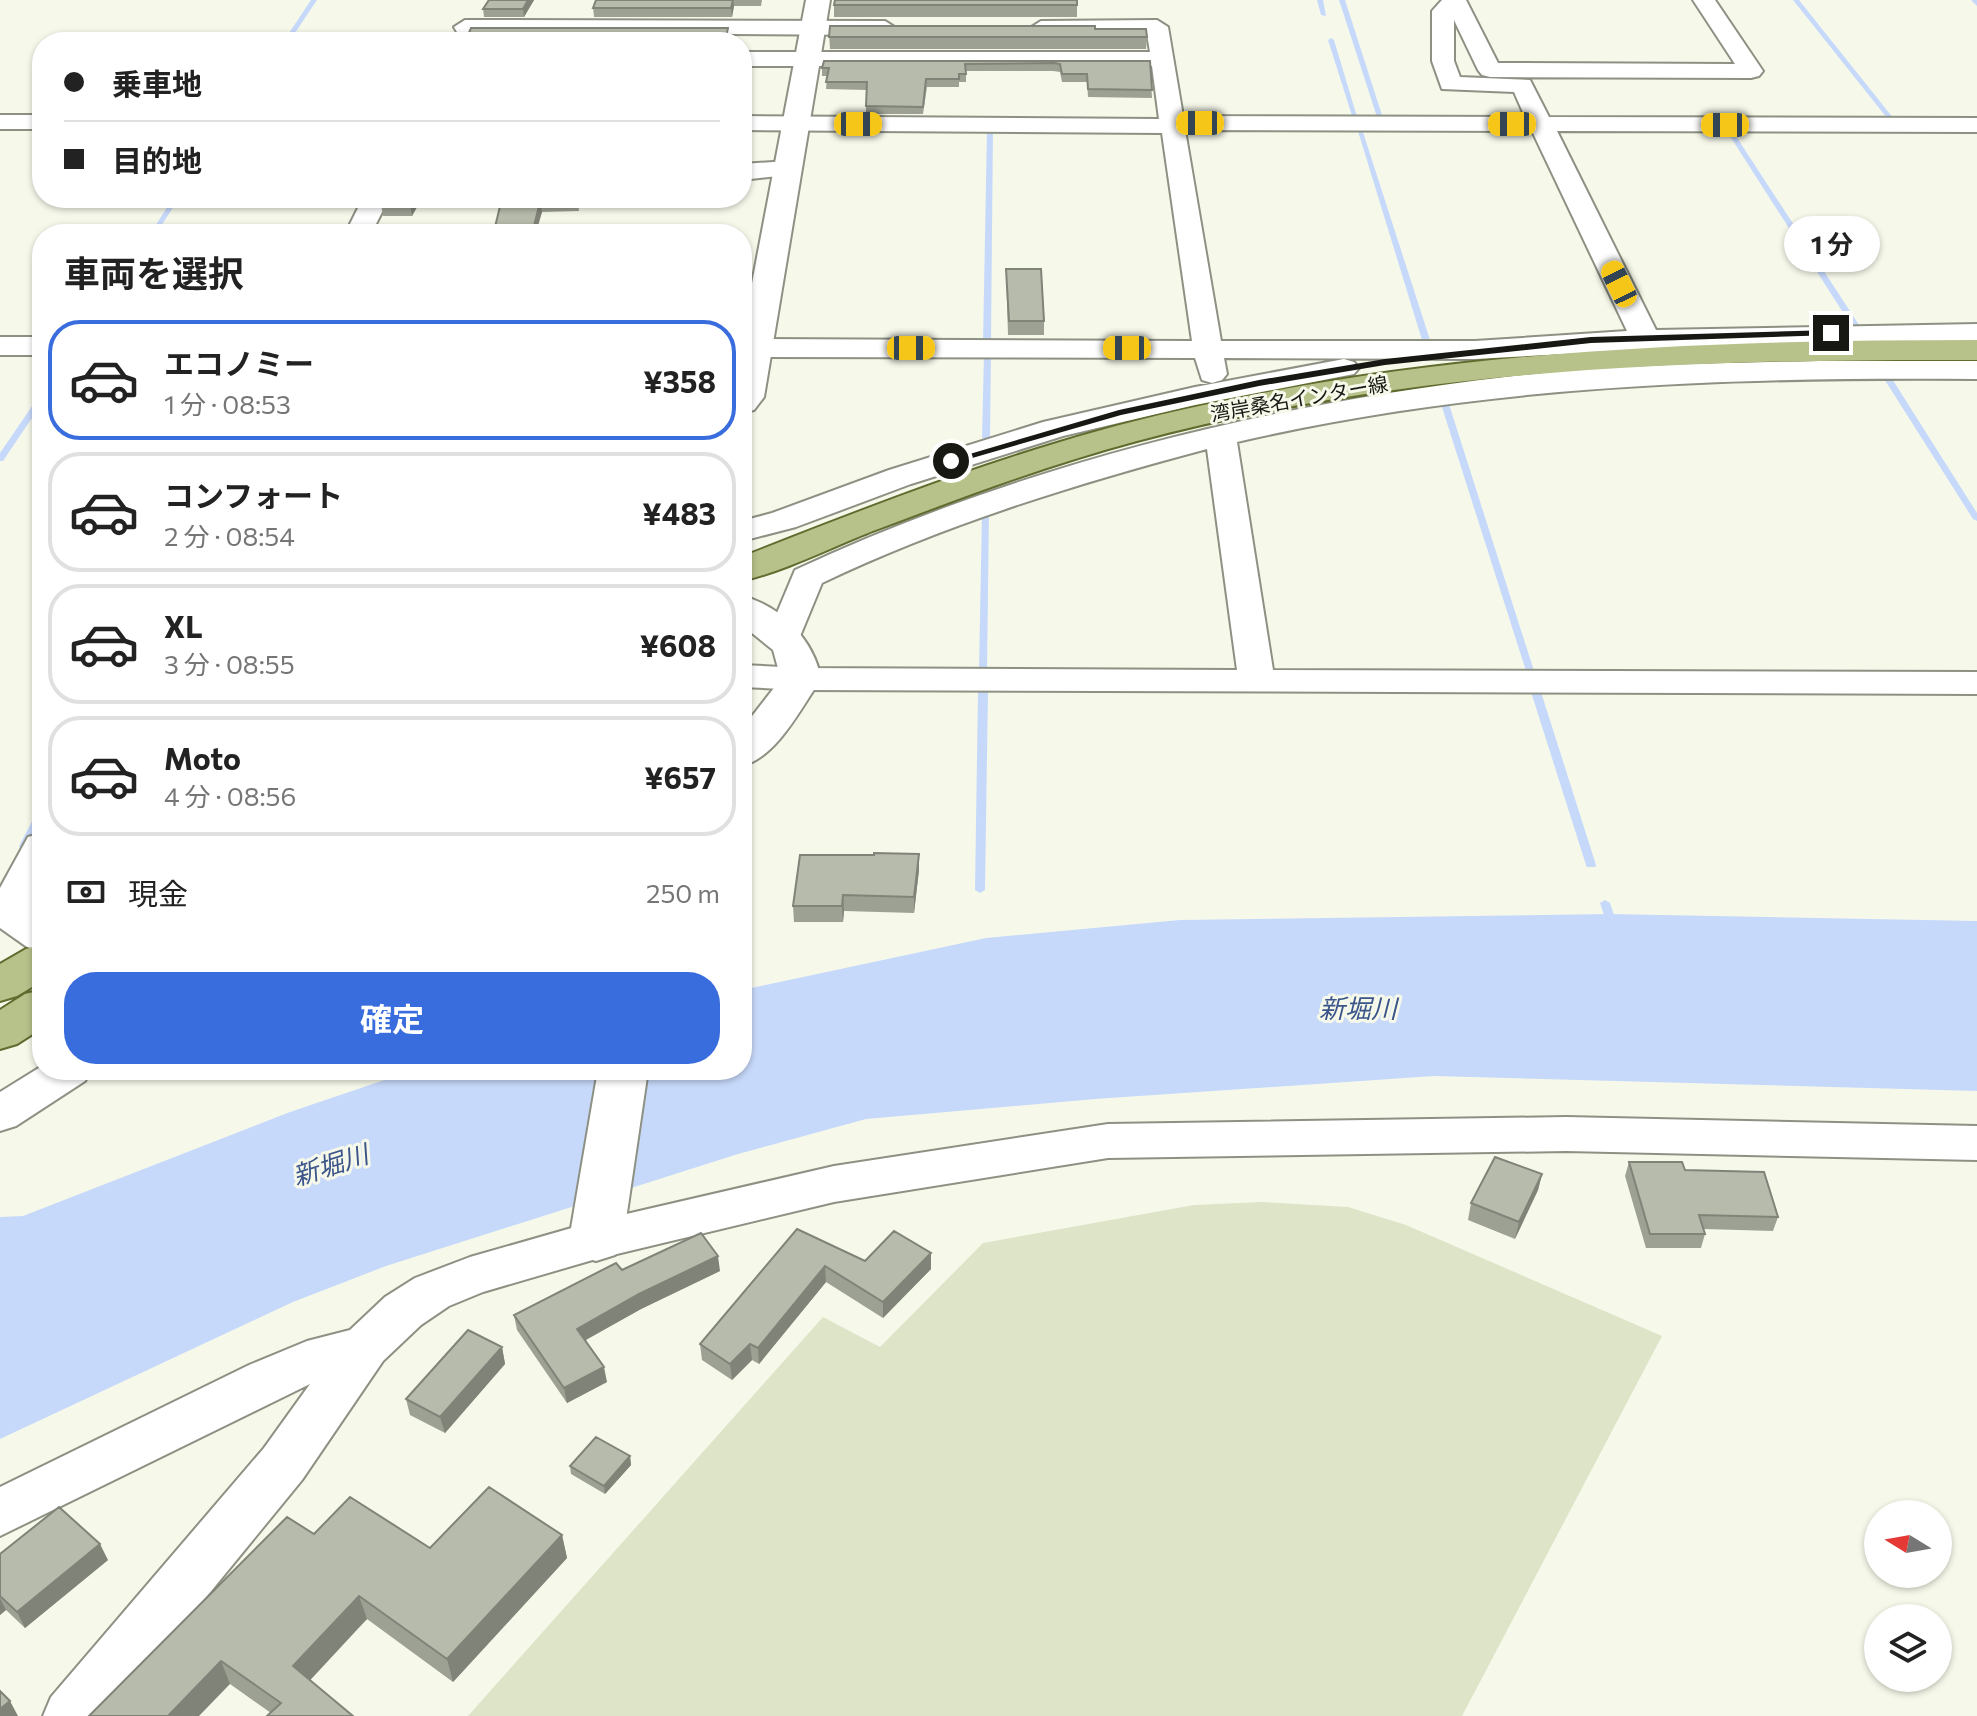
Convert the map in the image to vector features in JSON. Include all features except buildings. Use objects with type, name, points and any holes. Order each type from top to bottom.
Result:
[{"type":"main road","name":"湾岸桑名インター線","points":[[752,566],[913,503],[1103,440],[1194,417],[1306,395],[1542,363],[1756,352],[1977,350]]},
{"type":"main road","points":[[0,985],[32,966]]},
{"type":"main road","points":[[0,1032],[32,1012]]},
{"type":"street","points":[[463,32],[480,0]]},
{"type":"street","points":[[1154,0],[1213,386]]},
{"type":"street","points":[[1645,338],[1522,85],[1450,84],[1443,61],[1443,11],[1455,0],[1490,70],[1751,71],[1704,0]]},
{"type":"street","points":[[512,32],[815,14],[904,28]]},
{"type":"street","points":[[752,334],[788,169],[815,14]]},
{"type":"street","points":[[1024,28],[1157,27]]},
{"type":"street","points":[[752,59],[1162,59]]},
{"type":"street","points":[[0,122],[32,122]]},
{"type":"street","points":[[752,123],[1977,125]]},
{"type":"street","points":[[752,171],[788,169]]},
{"type":"street","points":[[752,528],[784,520],[900,477],[1054,429],[1310,374],[1475,350],[1645,338],[1977,333]]},
{"type":"street","points":[[0,346],[32,346]]},
{"type":"street","points":[[752,348],[1475,350]]},
{"type":"street","points":[[784,639],[807,577],[859,552],[1068,478],[1239,430],[1406,400],[1561,382],[1660,374],[1977,370]]},
{"type":"street","points":[[1222,443],[1257,681]]},
{"type":"street","points":[[752,615],[784,639],[799,659],[801,679],[752,742]]},
{"type":"street","points":[[752,677],[1977,683]]},
{"type":"street","points":[[24,920],[17,895],[32,866]]},
{"type":"street","points":[[0,1114],[53,1080]]},
{"type":"street","points":[[596,1240],[621,1080]]},
{"type":"street","points":[[72,1716],[283,1464],[365,1347],[403,1311],[432,1292],[470,1276],[596,1240],[834,1184],[1108,1141],[1566,1134],[1977,1143]]},
{"type":"street","points":[[0,1513],[267,1380],[325,1356],[365,1347]]},
{"type":"green space","points":[[1262,1202],[1348,1207],[1406,1225],[1662,1336],[1462,1716],[468,1716],[823,1317],[880,1347],[983,1243],[1194,1205]]},
{"type":"water","name":"新堀川","points":[[1609,914],[1977,921],[1977,1091],[1434,1076],[1095,1099],[866,1119],[738,1154],[386,1266],[293,1302],[0,1439],[0,1217],[23,1216],[290,1112],[384,1080],[752,1080],[752,988],[986,938],[1180,920]]},
{"type":"waterway","points":[[293,32],[314,0]]},
{"type":"waterway","points":[[1320,0],[1324,15]]},
{"type":"waterway","points":[[1342,0],[1380,117],[1391,117]]},
{"type":"waterway","points":[[1796,0],[1892,120],[1880,120]]},
{"type":"waterway","points":[[1974,0],[1977,4]]},
{"type":"waterway","points":[[1331,40],[1356,119]]},
{"type":"waterway","points":[[987,343],[990,128]]},
{"type":"waterway","points":[[1359,129],[1426,340]]},
{"type":"waterway","points":[[1729,130],[1857,328]]},
{"type":"waterway","points":[[159,224],[170,208]]},
{"type":"waterway","points":[[986,438],[987,355]]},
{"type":"waterway","points":[[1885,374],[1977,519]]},
{"type":"waterway","points":[[1444,401],[1530,671]]},
{"type":"waterway","points":[[0,459],[32,413]]},
{"type":"waterway","points":[[983,670],[985,513]]},
{"type":"waterway","points":[[980,890],[983,690]]},
{"type":"waterway","points":[[1536,692],[1591,865]]},
{"type":"waterway","points":[[24,846],[32,831]]},
{"type":"waterway","points":[[1605,903],[1613,927]]},
{"type":"tunnel","points":[[1213,386],[1222,443]]},
{"type":"route","points":[[951,461],[1054,429],[1119,413],[1259,383],[1385,362],[1591,340],[1831,333]]}]
